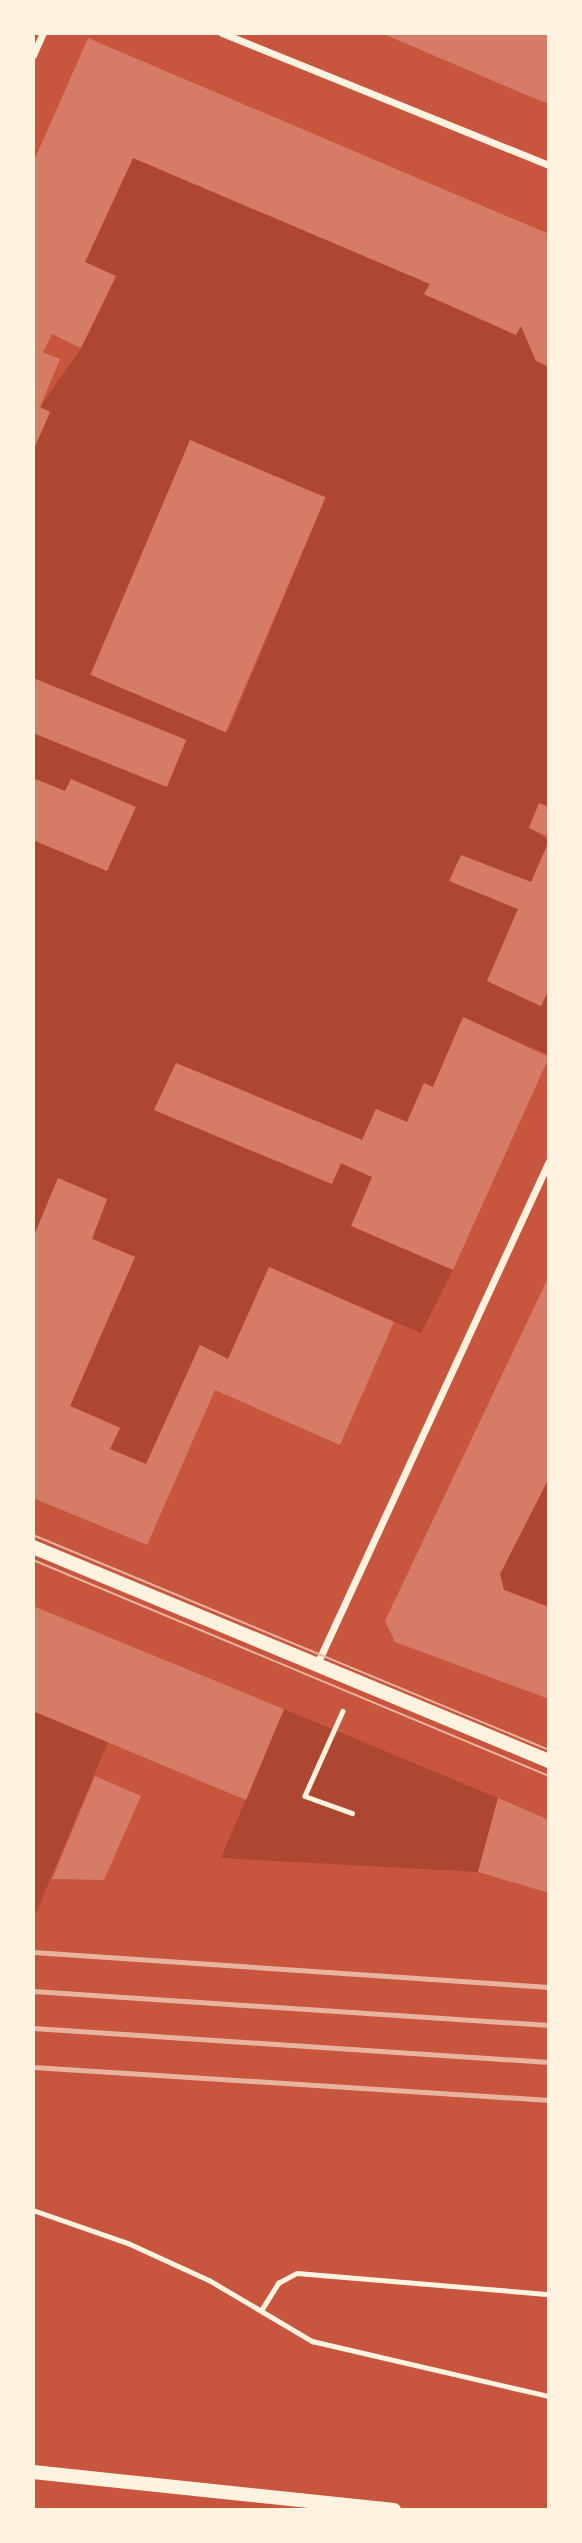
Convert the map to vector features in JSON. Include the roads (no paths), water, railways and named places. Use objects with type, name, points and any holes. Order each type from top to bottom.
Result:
[{"type":"main road","points":[[33,1547],[549,1761]]},
{"type":"main road","points":[[33,2472],[394,2510]]},
{"type":"street","points":[[33,55],[43,33]]},
{"type":"street","points":[[222,33],[549,164]]},
{"type":"street","points":[[317,1665],[549,1161]]},
{"type":"tram line","points":[[33,1535],[549,1750]]},
{"type":"tram line","points":[[33,1560],[549,1776]]},
{"type":"railway","points":[[33,1952],[549,1987]]},
{"type":"railway","points":[[33,1991],[549,2025]]},
{"type":"railway","points":[[33,2028],[549,2062]]},
{"type":"railway","points":[[33,2067],[549,2100]]}]
